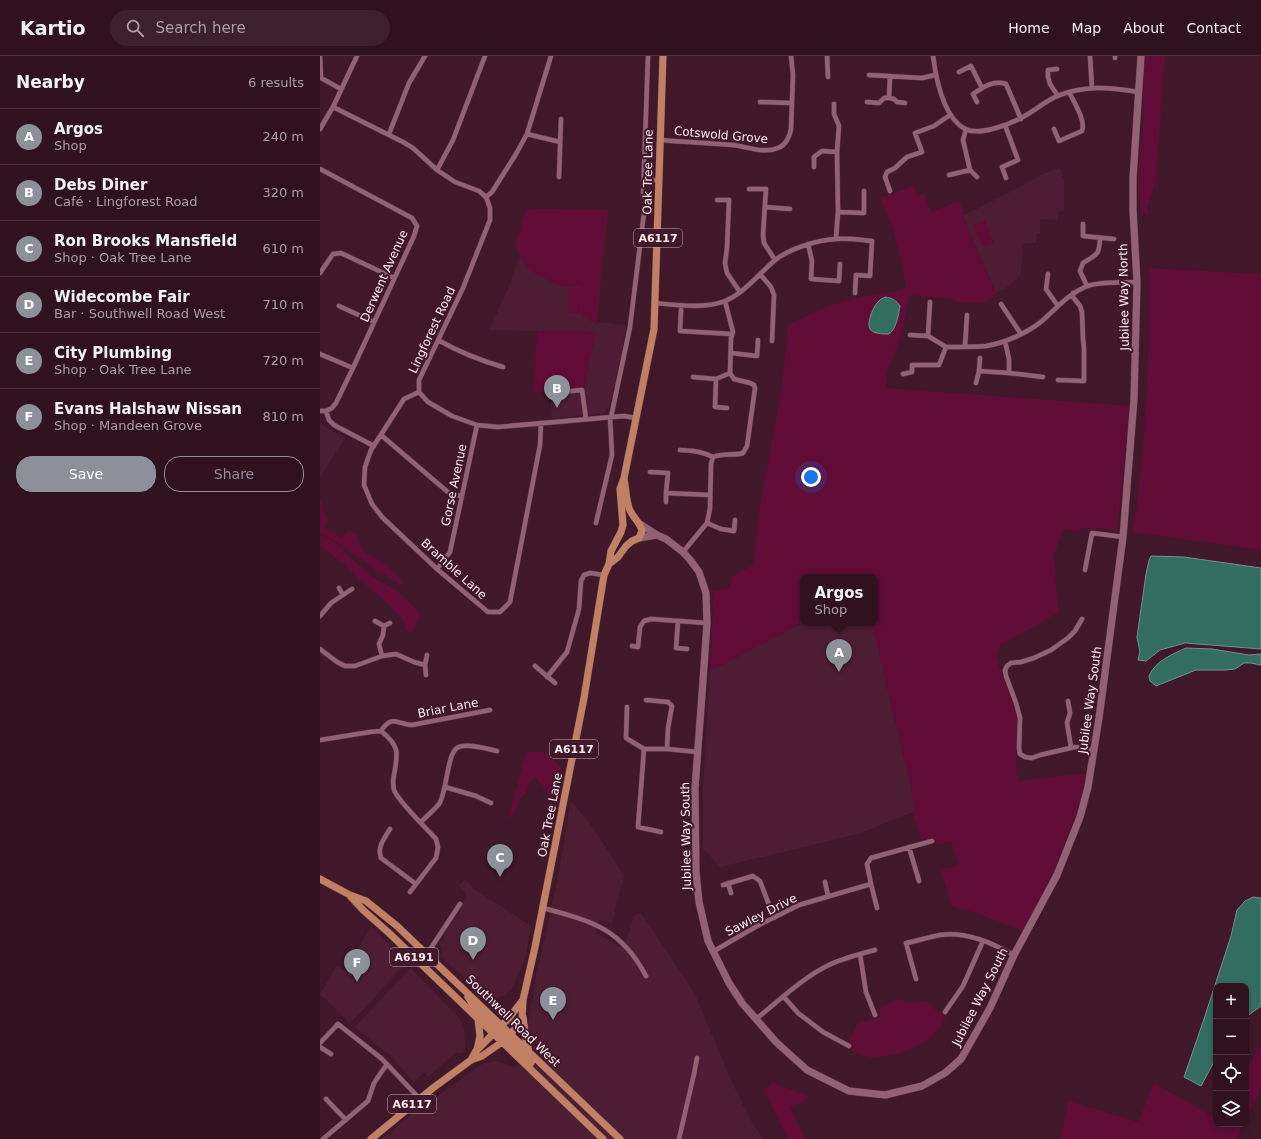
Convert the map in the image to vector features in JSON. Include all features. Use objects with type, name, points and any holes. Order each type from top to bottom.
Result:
[{"type":"main road","name":"Oak Tree Lane","points":[[506,1038],[520,1024],[523,1014],[523,1000],[543,908],[584,698],[604,575],[609,564],[611,551],[622,529],[620,489],[624,478],[654,329],[663,56]]},
{"type":"main road","name":"Oak Tree Lane","points":[[609,564],[618,557],[626,546],[636,539],[642,531],[633,517],[629,507],[624,478]]},
{"type":"main road","points":[[636,539],[627,540],[622,529],[628,521],[638,523]]},
{"type":"main road","name":"Southwell Road West","points":[[320,879],[350,895],[366,901],[397,926],[463,988],[498,1030],[548,1085],[603,1139]]},
{"type":"main road","name":"Southwell Road West","points":[[350,895],[363,910],[478,1019],[498,1030]]},
{"type":"main road","name":"Oak Tree Lane","points":[[498,1030],[523,1000]]},
{"type":"main road","points":[[523,1014],[529,1052]]},
{"type":"main road","points":[[476,1051],[480,1036],[478,1019]]},
{"type":"main road","points":[[498,1030],[502,1038],[506,1038]]},
{"type":"main road","name":"A6117","points":[[471,1060],[476,1051],[498,1030]]},
{"type":"main road","name":"Southwell Road West","points":[[506,1038],[529,1052],[620,1139]]},
{"type":"main road","name":"A6117","points":[[371,1139],[419,1098],[471,1060],[482,1056],[506,1038]]},
{"type":"street","points":[[320,56],[321,78],[341,90]]},
{"type":"street","points":[[320,130],[333,107],[357,56]]},
{"type":"street","points":[[389,134],[409,83],[425,56]]},
{"type":"street","points":[[437,170],[453,140],[485,56]]},
{"type":"street","points":[[333,107],[389,134],[413,148],[437,170],[455,182],[479,191],[486,197],[492,192],[527,134],[551,56]]},
{"type":"street","name":"Oak Tree Lane","points":[[643,197],[648,56]]},
{"type":"street","name":"Cotswold Grove","points":[[660,140],[733,145],[767,151],[780,148],[790,135],[792,119],[791,102],[793,75],[791,56]]},
{"type":"street","points":[[827,56],[828,77]]},
{"type":"street","points":[[933,56],[936,82],[950,115],[966,129],[988,130],[1005,125],[1020,119],[1058,96],[1069,92],[1092,88],[1110,88],[1138,92]]},
{"type":"street","points":[[1090,56],[1092,88]]},
{"type":"street","name":"Jubilee Way North","points":[[1123,537],[1134,399],[1137,282],[1133,210],[1134,151],[1141,56]]},
{"type":"street","points":[[959,72],[971,66],[982,88]]},
{"type":"street","points":[[1057,70],[1048,70],[1048,77],[1058,96]]},
{"type":"street","points":[[869,75],[922,78],[935,75]]},
{"type":"street","points":[[889,98],[890,76]]},
{"type":"street","points":[[977,102],[973,94],[982,88],[999,82],[1006,84],[1020,119]]},
{"type":"street","points":[[1054,129],[1059,141],[1082,131],[1083,122],[1069,92]]},
{"type":"street","points":[[867,102],[879,102],[884,98],[889,98],[894,99],[897,102],[904,103]]},
{"type":"street","points":[[760,102],[791,102]]},
{"type":"street","points":[[834,104],[834,114],[839,126],[837,152],[838,212],[836,238]]},
{"type":"street","points":[[890,191],[886,177],[887,172],[895,168],[907,157],[922,152],[915,132],[934,126],[950,115]]},
{"type":"street","points":[[558,177],[561,119]]},
{"type":"street","points":[[1005,125],[1018,160],[1002,167],[1006,178]]},
{"type":"street","points":[[966,129],[963,140],[970,170],[976,177]]},
{"type":"street","points":[[527,134],[560,142]]},
{"type":"street","points":[[814,167],[814,156],[822,151],[837,152]]},
{"type":"street","name":"Derwent Avenue","points":[[320,169],[412,218],[417,226],[414,236],[354,368],[336,403],[332,408],[326,411]]},
{"type":"street","points":[[949,175],[970,170]]},
{"type":"street","points":[[643,180],[659,180]]},
{"type":"street","points":[[749,189],[766,189],[763,235],[764,243],[775,260]]},
{"type":"street","points":[[838,212],[864,213],[864,191]]},
{"type":"street","name":"Lingforest Road","points":[[486,197],[490,208],[490,220],[463,288],[419,380],[419,392],[428,402],[452,416],[477,425],[498,427],[611,417],[627,416],[636,418]]},
{"type":"street","points":[[717,200],[729,200],[725,263],[727,273],[740,292]]},
{"type":"street","points":[[766,207],[790,209]]},
{"type":"street","name":"Oak Tree Lane","points":[[596,523],[612,455],[611,417],[630,327],[644,213]]},
{"type":"street","points":[[1083,224],[1083,236],[1114,239]]},
{"type":"street","points":[[655,303],[685,306],[709,305],[725,301],[740,292],[775,260],[787,253],[808,244],[836,238],[872,241],[870,276],[856,275],[855,293]]},
{"type":"street","points":[[1087,286],[1080,271],[1083,263],[1096,255],[1099,251],[1100,238]]},
{"type":"street","points":[[808,244],[812,261],[812,279],[839,280],[840,264]]},
{"type":"street","points":[[320,273],[332,254],[341,253],[394,278]]},
{"type":"street","points":[[760,274],[771,287],[774,295],[772,341]]},
{"type":"street","points":[[1048,274],[1046,289],[1058,306]]},
{"type":"street","points":[[910,335],[928,336],[946,347],[987,346],[1005,341],[1041,322],[1066,298],[1087,286],[1106,283],[1137,282]]},
{"type":"street","points":[[1058,380],[1084,381],[1082,312],[1080,306],[1073,297],[1073,293]]},
{"type":"street","points":[[683,552],[707,523],[710,508],[711,464],[713,458],[721,454],[738,455],[743,453],[747,446],[755,388],[754,385],[750,383],[734,379],[730,373],[733,332],[725,301]]},
{"type":"street","points":[[928,336],[930,302]]},
{"type":"street","points":[[1002,304],[1020,334]]},
{"type":"street","points":[[339,306],[374,322]]},
{"type":"street","points":[[681,310],[680,331],[732,334]]},
{"type":"street","points":[[965,346],[967,315]]},
{"type":"street","points":[[438,340],[458,352],[480,361],[503,367]]},
{"type":"street","points":[[731,353],[757,356],[758,340]]},
{"type":"street","points":[[1005,341],[1009,359],[1009,374]]},
{"type":"street","points":[[903,374],[912,372],[912,365],[939,365],[946,347]]},
{"type":"street","points":[[320,354],[354,368]]},
{"type":"street","points":[[976,383],[980,358]]},
{"type":"street","points":[[979,371],[1043,377]]},
{"type":"street","points":[[692,377],[716,379],[730,373]]},
{"type":"street","points":[[716,379],[714,407],[727,408]]},
{"type":"street","points":[[553,393],[582,390],[586,419]]},
{"type":"street","name":"Bramble Lane","points":[[419,392],[404,399],[374,446],[365,468],[364,485],[372,504],[382,517],[437,570],[488,612],[500,612],[510,602],[540,445],[540,423]]},
{"type":"street","points":[[320,411],[326,411],[329,420],[334,425],[374,446]]},
{"type":"street","name":"Gorse Avenue","points":[[437,570],[450,552],[477,425]]},
{"type":"street","points":[[381,435],[449,493],[461,496]]},
{"type":"street","points":[[680,450],[698,451],[706,453],[713,458]]},
{"type":"street","points":[[650,472],[668,473],[666,502]]},
{"type":"street","points":[[666,493],[710,496]]},
{"type":"street","points":[[707,523],[721,529],[734,531],[735,520]]},
{"type":"street","name":"Jubilee Way South","points":[[638,523],[671,542],[683,552],[695,566],[703,582],[706,593],[706,623],[695,788],[696,872],[699,902],[708,941],[742,1003],[776,1042],[807,1070],[850,1091],[885,1095],[922,1086],[945,1074],[961,1059],[990,1008],[1014,955],[1057,875],[1080,817],[1088,787],[1123,537]]},
{"type":"street","points":[[1085,570],[1092,533],[1123,537]]},
{"type":"street","points":[[636,539],[657,535]]},
{"type":"street","points":[[547,676],[567,652],[579,609],[581,581],[584,575],[590,573],[604,575]]},
{"type":"street","points":[[339,588],[343,594]]},
{"type":"street","points":[[320,616],[330,603],[352,589]]},
{"type":"street","points":[[632,646],[638,647],[640,627],[644,621],[651,619],[706,623]]},
{"type":"street","points":[[1082,619],[1075,631],[1056,646],[1034,658],[1011,663],[1005,670],[1020,718],[1020,754],[1025,757],[1032,758],[1071,747],[1094,750]]},
{"type":"street","points":[[375,621],[384,626]]},
{"type":"street","points":[[678,621],[676,648],[687,649]]},
{"type":"street","points":[[384,626],[390,623]]},
{"type":"street","points":[[382,656],[379,644],[384,626]]},
{"type":"street","points":[[320,649],[337,662],[346,666],[355,666],[382,656],[396,654],[425,665]]},
{"type":"street","points":[[426,655],[426,675]]},
{"type":"street","points":[[535,666],[555,683]]},
{"type":"street","points":[[646,700],[668,702],[672,706],[668,728],[667,749]]},
{"type":"street","points":[[1068,701],[1070,713],[1067,723],[1071,747]]},
{"type":"street","points":[[627,707],[626,738],[644,749],[667,749],[698,752]]},
{"type":"street","name":"Briar Lane","points":[[381,732],[390,721],[398,721],[405,725],[412,725],[490,710]]},
{"type":"street","points":[[320,740],[370,732],[381,732],[394,743],[397,756],[393,779],[394,790],[436,839],[438,847],[436,858],[410,892]]},
{"type":"street","points":[[491,750],[492,744]]},
{"type":"street","points":[[421,822],[439,804],[445,788],[452,753],[457,747],[467,745],[497,751]]},
{"type":"street","points":[[644,749],[638,827],[661,832]]},
{"type":"street","points":[[445,788],[476,796],[491,803]]},
{"type":"street","points":[[390,829],[379,847],[381,858],[416,884]]},
{"type":"street","points":[[380,831],[386,835]]},
{"type":"street","points":[[877,908],[867,864],[871,858],[932,841]]},
{"type":"street","points":[[909,847],[919,881]]},
{"type":"street","points":[[731,893],[726,884],[753,876],[760,881],[774,918]]},
{"type":"street","points":[[825,882],[828,896]]},
{"type":"street","name":"Sawley Drive","points":[[714,951],[799,905],[871,884]]},
{"type":"street","points":[[426,954],[460,904]]},
{"type":"street","points":[[543,908],[576,917],[602,928],[620,940],[633,955],[646,976]]},
{"type":"street","points":[[916,980],[906,943],[941,935],[956,934],[983,940],[1014,955]]},
{"type":"street","points":[[945,1012],[962,986],[983,940]]},
{"type":"street","points":[[756,1019],[817,972],[831,964],[875,950]]},
{"type":"street","points":[[860,954],[866,992],[875,1015]]},
{"type":"street","points":[[784,996],[804,1018],[823,1032],[849,1046]]},
{"type":"street","points":[[320,1043],[338,1024],[387,1064],[419,1098]]},
{"type":"street","points":[[320,1047],[331,1054]]},
{"type":"street","points":[[679,1139],[697,1058]]},
{"type":"street","points":[[323,1139],[368,1101],[374,1083],[387,1064]]},
{"type":"street","points":[[326,1099],[346,1120]]},
{"type":"shaded area","points":[[1145,56],[1165,56],[1156,180],[1147,208],[1149,216],[1142,212],[1139,196],[1138,169],[1143,125],[1144,99],[1142,92]]},
{"type":"shaded area","points":[[1060,168],[1064,179],[1064,210],[1058,213],[1058,220],[1040,219],[1040,233],[1037,233],[1036,243],[1023,243],[1021,274],[1011,285],[996,293],[963,216],[1043,174]]},
{"type":"shaded area","points":[[914,186],[917,196],[924,193],[931,212],[959,201],[965,215],[963,216],[996,293],[992,295],[994,297],[983,303],[961,302],[949,299],[910,295],[900,338],[887,373],[886,388],[1130,406],[1117,530],[1082,528],[1079,532],[1064,529],[1054,554],[1058,613],[1000,645],[996,656],[1017,717],[1016,760],[1018,781],[1086,773],[1081,797],[1072,825],[1052,876],[1023,931],[976,913],[951,906],[941,870],[959,865],[951,841],[937,845],[934,837],[921,840],[913,812],[913,797],[873,626],[878,626],[878,574],[800,574],[800,625],[710,671],[713,610],[712,591],[729,588],[732,576],[753,565],[759,511],[782,386],[788,325],[841,302],[868,295],[901,291],[906,285],[893,228],[880,198]]},
{"type":"shaded area","points":[[526,209],[608,210],[597,322],[626,325],[621,357],[609,407],[601,414],[552,418],[550,391],[584,388],[596,332],[489,330],[511,282],[519,258],[520,254],[515,246]]},
{"type":"shaded area","points":[[526,209],[608,210],[596,324],[582,316],[581,287],[559,286],[529,270],[521,258],[519,258],[520,254],[515,246]]},
{"type":"shaded area","points":[[985,220],[994,243],[983,247],[973,225]]},
{"type":"shaded area","points":[[1149,268],[1261,274],[1261,550],[1133,532],[1144,433],[1148,367]]},
{"type":"shaded area","points":[[568,288],[581,288],[581,314],[568,313]]},
{"type":"shaded area","points":[[885,297],[894,300],[900,306],[897,322],[893,330],[888,334],[875,333],[869,326],[871,314],[875,305]]},
{"type":"shaded area","points":[[537,331],[596,332],[584,388],[533,393]]},
{"type":"shaded area","points":[[320,424],[345,438],[320,478]]},
{"type":"shaded area","points":[[320,499],[322,500],[323,511],[328,521],[324,527],[341,537],[349,531],[358,535],[362,550],[394,572],[403,582],[401,584],[379,572],[340,544],[320,533]]},
{"type":"shaded area","points":[[320,534],[337,544],[361,568],[373,577],[397,591],[408,600],[419,613],[418,621],[411,634],[404,628],[405,624],[402,618],[381,597],[361,581],[345,565],[320,546]]},
{"type":"shaded area","points":[[1151,556],[1184,557],[1261,568],[1261,649],[1185,643],[1160,650],[1146,661],[1138,660],[1140,652],[1137,637],[1146,574]]},
{"type":"shaded area","points":[[800,624],[800,626],[873,626],[913,797],[913,812],[858,834],[720,867],[703,848],[703,787],[710,671]]},
{"type":"shaded area","points":[[1186,648],[1212,649],[1249,655],[1261,654],[1261,665],[1244,663],[1235,669],[1196,670],[1156,686],[1150,681],[1149,676],[1155,666]]},
{"type":"shaded area","points":[[526,752],[544,752],[562,768],[556,804],[536,778],[530,781],[526,794],[521,797],[514,815],[508,819]]},
{"type":"shaded area","points":[[571,801],[589,822],[624,875],[612,923],[600,920],[594,932],[619,947],[628,936],[634,916],[640,913],[694,992],[731,1080],[750,1119],[763,1139],[382,1139],[411,1115],[482,1064],[497,1061],[514,1068],[538,1044],[530,1034],[528,1027],[536,976],[558,879]]},
{"type":"shaded area","points":[[465,879],[474,889],[531,926],[525,960],[511,990],[503,996],[492,999],[484,995],[441,957],[443,949],[439,942],[444,941],[446,931],[451,922],[459,917],[466,893],[459,886]]},
{"type":"shaded area","points":[[1253,897],[1261,898],[1261,1006],[1249,1015],[1249,983],[1216,983],[1231,936],[1237,910],[1245,901]]},
{"type":"shaded area","points":[[371,927],[407,961],[350,1023],[320,994],[337,966],[345,971]]},
{"type":"shaded area","points":[[411,968],[459,1018],[464,1029],[465,1045],[463,1054],[456,1052],[428,1077],[424,1072],[414,1082],[392,1057],[355,1027]]},
{"type":"shaded area","points":[[1213,991],[1213,1064],[1201,1086],[1184,1077]]},
{"type":"shaded area","points":[[897,999],[909,1003],[925,1001],[946,1018],[931,1037],[901,1053],[872,1057],[863,1056],[851,1051],[853,1045],[848,1042],[858,1023],[882,1017],[878,1009]]},
{"type":"shaded area","points":[[1261,1043],[1261,1091],[1249,1112],[1249,1091],[1249,1066]]},
{"type":"shaded area","points":[[773,1083],[810,1097],[790,1108],[805,1139],[788,1139],[764,1090]]},
{"type":"shaded area","points":[[1154,1083],[1213,1116],[1213,1127],[1242,1127],[1236,1139],[1060,1139],[1069,1101],[1138,1122]]},
{"type":"place","name":"Debs Diner","points":[[557,408]]},
{"type":"place","name":"Argos","points":[[839,672]]},
{"type":"place","name":"Ron Brooks Mansfield","points":[[500,877]]},
{"type":"place","name":"Widecombe Fair","points":[[473,960]]},
{"type":"place","name":"Evans Halshaw Nissan","points":[[357,982]]},
{"type":"place","name":"City Plumbing","points":[[553,1020]]}]
